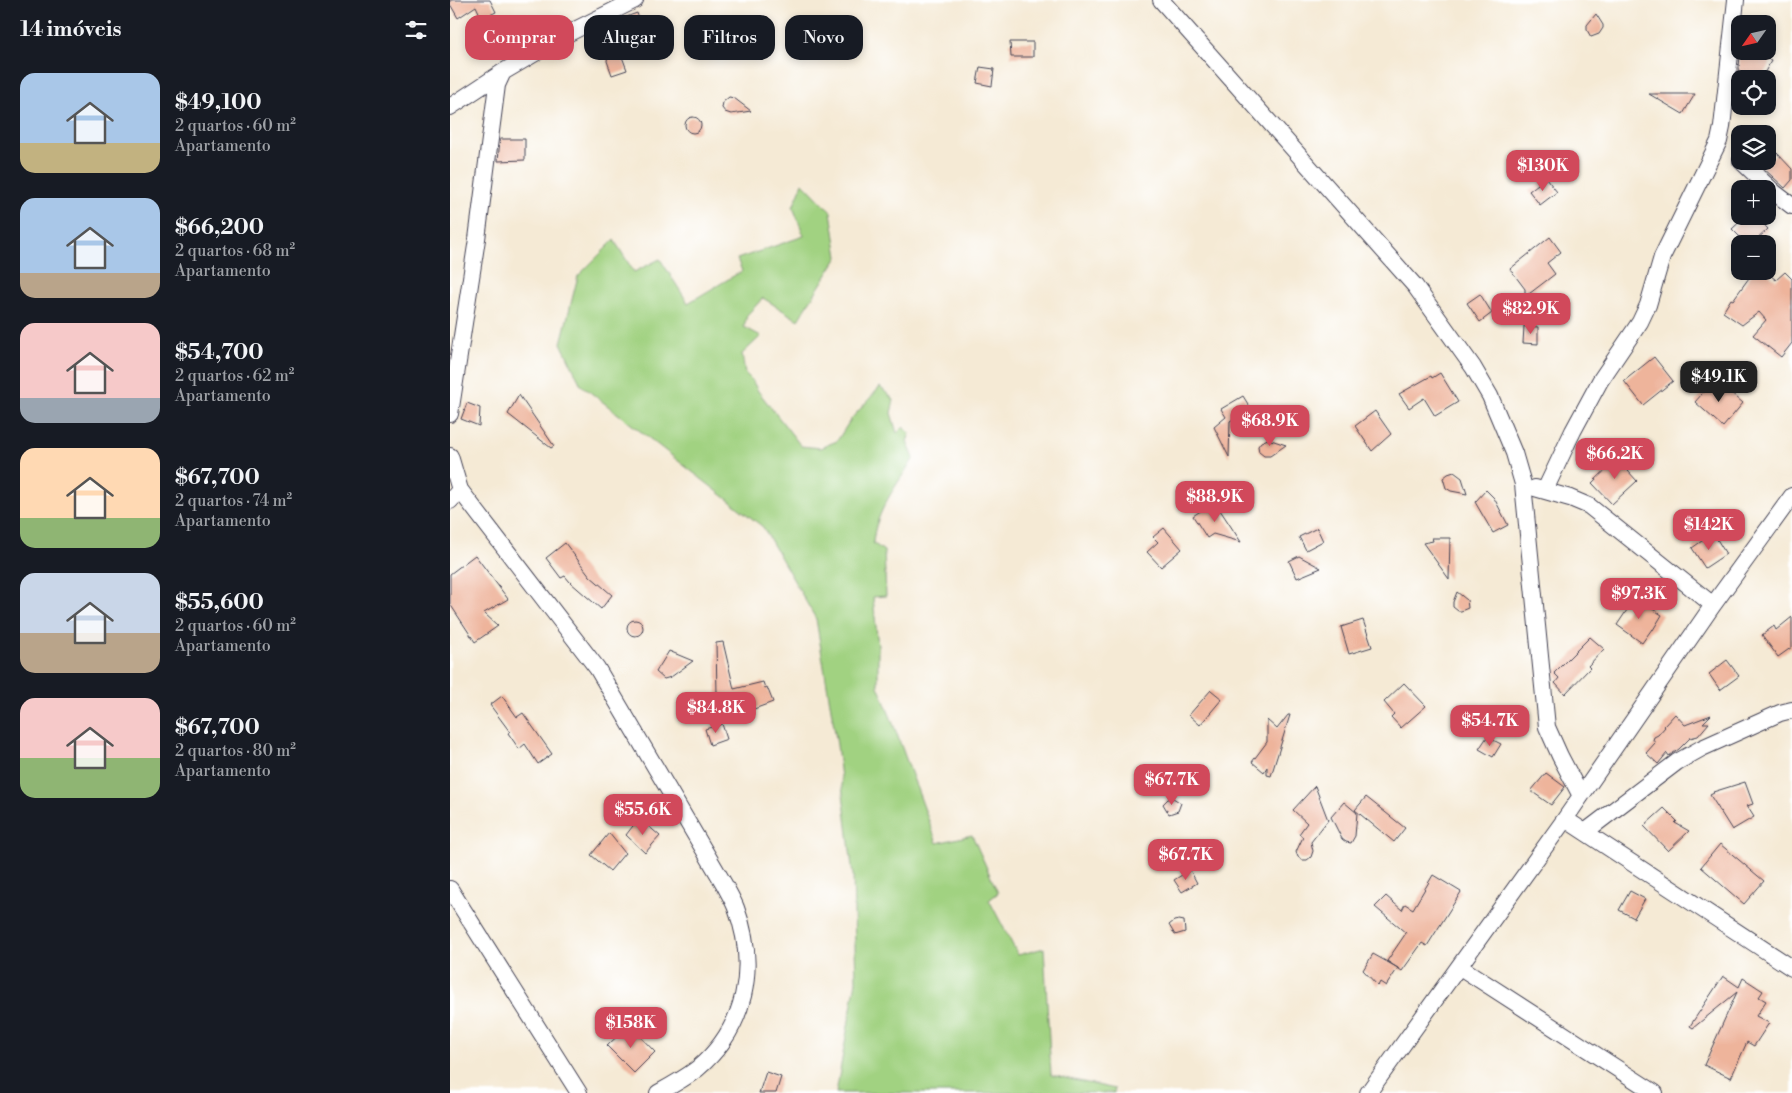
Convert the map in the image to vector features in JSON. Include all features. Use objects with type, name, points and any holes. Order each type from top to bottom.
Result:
[{"type":"street","points":[[450,107],[503,72],[570,33],[635,0]]},
{"type":"street","points":[[1162,0],[1415,286],[1473,367],[1490,396],[1514,453],[1524,484],[1547,727],[1581,796]]},
{"type":"street","points":[[1544,490],[1600,381],[1640,322],[1648,305],[1662,257],[1719,141],[1736,0]]},
{"type":"street","points":[[450,414],[477,239],[497,85],[503,72]]},
{"type":"street","points":[[1719,141],[1731,152]]},
{"type":"street","points":[[1750,170],[1792,206]]},
{"type":"street","points":[[450,456],[455,496],[576,639],[596,668],[724,884],[736,908],[745,940],[747,968],[744,996],[734,1025],[722,1044],[697,1069],[658,1093]]},
{"type":"street","points":[[1524,484],[1590,506],[1713,605]]},
{"type":"street","points":[[1368,1093],[1460,967],[1713,605],[1792,496]]},
{"type":"street","points":[[1585,832],[1677,762],[1702,748],[1780,713],[1792,710]]},
{"type":"street","points":[[1565,819],[1792,968]]},
{"type":"street","points":[[450,889],[579,1093]]},
{"type":"street","points":[[1460,967],[1655,1093]]},
{"type":"green space","points":[[803,183],[831,212],[838,257],[798,320],[763,298],[747,315],[744,327],[761,336],[742,354],[745,373],[801,446],[820,448],[837,441],[851,419],[880,387],[894,400],[891,413],[897,433],[903,427],[910,433],[907,442],[914,458],[888,498],[878,520],[873,543],[884,551],[886,596],[873,597],[878,646],[878,686],[937,843],[972,835],[998,893],[989,900],[1018,955],[1044,948],[1051,1075],[1115,1089],[1114,1093],[836,1093],[856,981],[853,875],[837,745],[816,619],[763,527],[581,385],[561,343],[578,276],[614,240],[634,272],[660,259],[688,303],[742,271],[737,259],[804,236],[793,207]]},
{"type":"building","points":[[450,0],[490,0],[496,12],[490,15],[480,15],[476,6],[458,18],[450,4]]},
{"type":"building","points":[[1596,14],[1603,28],[1599,34],[1591,37],[1587,30],[1587,25]]},
{"type":"building","points":[[1010,42],[1033,42],[1033,57],[1011,57]]},
{"type":"building","points":[[623,60],[627,70],[612,75],[607,61]]},
{"type":"building","points":[[1740,60],[1771,61],[1766,70],[1739,70]]},
{"type":"building","points":[[980,67],[994,69],[992,86],[977,83]]},
{"type":"building","points":[[1649,94],[1695,94],[1683,114]]},
{"type":"building","points":[[729,97],[734,98],[751,111],[731,114],[725,112],[722,108],[723,102]]},
{"type":"building","points":[[693,117],[699,119],[701,125],[699,131],[693,133],[687,131],[685,125],[687,119]]},
{"type":"building","points":[[500,139],[525,139],[525,160],[498,161]]},
{"type":"building","points":[[1776,154],[1792,169],[1792,180],[1785,188],[1765,170],[1776,170]]},
{"type":"building","points":[[1546,178],[1557,192],[1540,205],[1529,191]]},
{"type":"building","points":[[1736,225],[1764,225],[1768,229],[1762,235],[1738,235],[1732,229]]},
{"type":"building","points":[[1550,237],[1561,252],[1547,263],[1555,274],[1525,297],[1525,289],[1510,269]]},
{"type":"building","points":[[1785,272],[1792,279],[1792,343],[1781,357],[1753,335],[1766,320],[1759,312],[1742,325],[1723,312],[1731,299],[1733,300],[1747,280],[1776,280]]},
{"type":"building","points":[[1480,294],[1492,313],[1480,322],[1467,303]]},
{"type":"building","points":[[1524,326],[1538,327],[1538,344],[1523,343]]},
{"type":"building","points":[[1654,357],[1673,381],[1643,405],[1624,381]]},
{"type":"building","points":[[1440,373],[1458,402],[1435,416],[1424,398],[1409,408],[1399,394]]},
{"type":"building","points":[[1715,379],[1743,403],[1723,427],[1695,402]]},
{"type":"building","points":[[519,395],[554,446],[551,448],[508,414]]},
{"type":"building","points":[[1243,396],[1251,409],[1230,421],[1229,457],[1214,427],[1226,417],[1221,409]]},
{"type":"building","points":[[467,403],[480,408],[479,426],[461,419]]},
{"type":"building","points":[[1375,411],[1391,434],[1372,451],[1355,426]]},
{"type":"building","points":[[1268,439],[1286,445],[1270,456],[1264,456],[1259,452],[1258,446],[1261,442]]},
{"type":"building","points":[[1620,456],[1631,468],[1628,471],[1637,481],[1612,504],[1592,483]]},
{"type":"building","points":[[1454,472],[1462,478],[1467,494],[1451,491],[1446,488],[1443,478]]},
{"type":"building","points":[[1486,490],[1494,498],[1508,525],[1493,533],[1475,502]]},
{"type":"building","points":[[1214,502],[1241,542],[1213,534],[1207,538],[1193,516]]},
{"type":"building","points":[[1164,528],[1182,549],[1161,567],[1147,552],[1158,542],[1153,537]]},
{"type":"building","points":[[1317,528],[1323,541],[1306,550],[1299,537]]},
{"type":"building","points":[[1709,536],[1715,536],[1726,554],[1705,568],[1692,548]]},
{"type":"building","points":[[1432,538],[1450,538],[1449,579],[1423,543],[1433,541]]},
{"type":"building","points":[[565,543],[590,576],[612,595],[601,609],[565,576],[561,578],[546,558]]},
{"type":"building","points":[[475,555],[508,599],[484,613],[498,626],[475,642],[450,604],[450,574]]},
{"type":"building","points":[[1299,556],[1321,568],[1297,578],[1289,561]]},
{"type":"building","points":[[1457,592],[1467,600],[1468,608],[1461,611],[1453,607]]},
{"type":"building","points":[[1635,598],[1662,615],[1642,643],[1617,625]]},
{"type":"building","points":[[1792,617],[1792,647],[1778,657],[1762,635],[1774,626],[1776,630]]},
{"type":"building","points":[[635,620],[643,628],[635,636],[627,628]]},
{"type":"building","points":[[1363,620],[1372,647],[1349,654],[1341,627]]},
{"type":"building","points":[[1590,637],[1604,649],[1588,666],[1590,668],[1565,694],[1555,683],[1559,678],[1554,673]]},
{"type":"building","points":[[723,642],[734,689],[763,682],[773,702],[754,709],[752,704],[696,705],[695,699],[717,694],[716,643]]},
{"type":"building","points":[[669,651],[693,661],[671,677],[664,679],[656,672]]},
{"type":"building","points":[[1727,660],[1739,676],[1720,690],[1709,674]]},
{"type":"building","points":[[1404,683],[1426,706],[1401,728],[1391,717],[1394,714],[1384,702]]},
{"type":"building","points":[[1211,690],[1222,699],[1200,725],[1189,715]]},
{"type":"building","points":[[502,696],[517,717],[523,713],[552,754],[538,764],[525,744],[519,749],[508,733],[510,732],[490,705]]},
{"type":"building","points":[[1675,714],[1685,725],[1711,715],[1703,723],[1709,723],[1698,736],[1690,738],[1669,756],[1667,753],[1658,764],[1646,753],[1655,743],[1654,737],[1658,735]]},
{"type":"building","points":[[1290,715],[1271,776],[1267,775],[1267,767],[1264,772],[1252,762],[1267,742],[1267,720],[1277,729]]},
{"type":"building","points":[[722,724],[727,739],[710,745],[705,729]]},
{"type":"building","points":[[1487,737],[1501,744],[1493,757],[1479,749]]},
{"type":"building","points":[[1546,773],[1565,787],[1551,805],[1531,791]]},
{"type":"building","points":[[1745,782],[1753,804],[1747,806],[1754,817],[1732,830],[1710,795],[1713,792]]},
{"type":"building","points":[[1315,786],[1328,820],[1311,842],[1313,851],[1311,857],[1307,860],[1302,860],[1296,852],[1303,837],[1299,834],[1307,823],[1293,810]]},
{"type":"building","points":[[1366,797],[1405,828],[1394,842],[1355,810]]},
{"type":"building","points":[[1173,798],[1181,803],[1178,811],[1169,814],[1163,804],[1168,799]]},
{"type":"building","points":[[1344,802],[1357,813],[1355,836],[1351,843],[1342,839],[1331,817]]},
{"type":"building","points":[[1664,808],[1677,821],[1675,823],[1689,831],[1668,851],[1644,826]]},
{"type":"building","points":[[639,818],[660,836],[645,853],[626,835]]},
{"type":"building","points":[[609,833],[625,853],[610,871],[591,855]]},
{"type":"building","points":[[1720,844],[1764,881],[1744,904],[1701,867]]},
{"type":"building","points":[[1190,870],[1197,883],[1182,892],[1174,880]]},
{"type":"building","points":[[1433,875],[1461,892],[1427,946],[1422,943],[1402,971],[1387,961],[1406,933],[1375,907],[1386,896],[1402,910],[1405,904],[1413,909]]},
{"type":"building","points":[[1630,891],[1645,899],[1634,918],[1619,910]]},
{"type":"building","points":[[1179,920],[1184,921],[1185,932],[1175,935],[1169,925]]},
{"type":"building","points":[[1373,954],[1398,968],[1386,986],[1380,982],[1378,986],[1363,970]]},
{"type":"building","points":[[1723,976],[1739,987],[1743,978],[1763,991],[1759,997],[1766,1001],[1756,1016],[1769,1023],[1754,1046],[1747,1042],[1731,1078],[1704,1065],[1737,992],[1693,1028],[1690,1026]]},
{"type":"building","points":[[629,1025],[655,1052],[634,1073],[607,1046]]},
{"type":"building","points":[[766,1072],[781,1077],[776,1093],[759,1093]]}]
